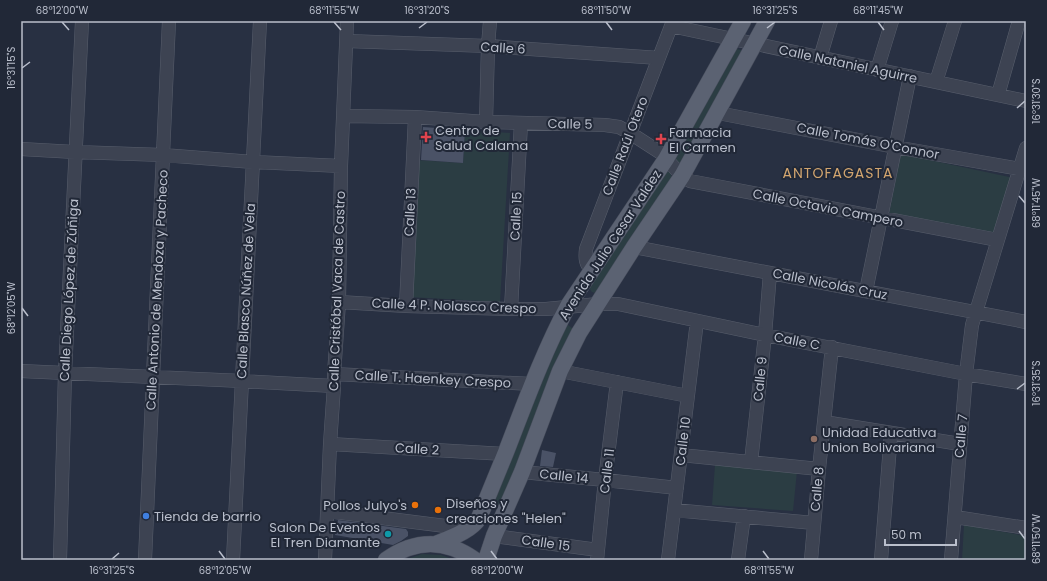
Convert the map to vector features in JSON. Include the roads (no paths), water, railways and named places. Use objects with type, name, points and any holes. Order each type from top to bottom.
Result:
[{"type":"main road","name":"Avenida Julio Cesar Valdez","points":[[436,544],[469,528],[477,522],[532,384],[555,331],[568,306],[666,159],[743,21]]},
{"type":"main road","name":"Avenida Julio Cesar Valdez","points":[[486,560],[494,536],[522,472],[560,371],[579,333],[682,176],[767,21]]},
{"type":"main road","points":[[386,560],[403,550],[425,544],[436,544],[457,549],[476,560]]},
{"type":"street","name":"Calle Diego López de Zúñiga","points":[[60,560],[65,373],[82,21]]},
{"type":"street","name":"Calle Antonio de Mendoza y Pacheco","points":[[145,560],[170,21]]},
{"type":"street","name":"Calle Blasco Núñez de Vela","points":[[233,560],[260,21]]},
{"type":"street","name":"Calle Cristóbal Vaca de Castro","points":[[325,560],[330,444],[339,302],[341,166],[347,21]]},
{"type":"street","points":[[486,122],[490,21]]},
{"type":"street","points":[[820,58],[831,21]]},
{"type":"street","points":[[877,70],[892,21]]},
{"type":"street","points":[[936,82],[955,21]]},
{"type":"street","points":[[998,95],[1019,21]]},
{"type":"street","name":"Calle Nataniel Aguirre","points":[[672,24],[755,44],[1026,101]]},
{"type":"street","name":"Calle Raúl Otero","points":[[592,270],[586,263],[586,249],[672,24]]},
{"type":"street","name":"Calle 6","points":[[346,41],[488,46],[659,58]]},
{"type":"street","points":[[866,292],[910,76]]},
{"type":"street","name":"Calle Tomás O'Connor","points":[[718,112],[895,147],[1020,169]]},
{"type":"street","name":"Calle 5","points":[[344,116],[415,117],[486,122],[605,125],[619,127],[630,133],[661,153],[666,159]]},
{"type":"street","name":"Calle 13","points":[[406,306],[415,117]]},
{"type":"street","name":"Calle 15","points":[[511,309],[521,123]]},
{"type":"street","name":"Calle 7","points":[[951,560],[966,374],[972,325],[1026,148]]},
{"type":"street","points":[[21,149],[163,155],[253,162],[341,166]]},
{"type":"street","name":"Calle Octavio Campero","points":[[666,159],[682,176],[690,181],[998,240]]},
{"type":"street","name":"Calle Nicolás Cruz","points":[[634,247],[1026,322]]},
{"type":"street","name":"Calle 9","points":[[751,462],[765,335],[770,273]]},
{"type":"street","name":"Calle 4 P. Nolasco Crespo","points":[[339,302],[406,306],[511,309],[546,309],[568,306]]},
{"type":"street","name":"Calle C","points":[[568,306],[618,304],[765,335],[966,374],[1026,384]]},
{"type":"street","name":"Calle 10","points":[[668,560],[697,321]]},
{"type":"street","name":"Calle 8","points":[[811,560],[832,347]]},
{"type":"street","name":"Calle T. Haenkey Crespo","points":[[21,371],[242,381],[334,380],[532,384]]},
{"type":"street","points":[[560,371],[688,396]]},
{"type":"street","name":"Calle 11","points":[[598,555],[605,480],[617,382]]},
{"type":"street","points":[[824,422],[960,444]]},
{"type":"street","points":[[880,560],[891,433]]},
{"type":"street","name":"Calle 2","points":[[330,444],[505,454]]},
{"type":"street","points":[[681,455],[819,470]]},
{"type":"street","name":"Calle 14","points":[[522,472],[677,488]]},
{"type":"street","points":[[674,510],[814,523]]},
{"type":"street","points":[[327,511],[469,528]]},
{"type":"street","points":[[738,560],[744,516]]},
{"type":"street","points":[[955,517],[1026,528]]},
{"type":"street","name":"Calle 15","points":[[494,536],[598,555]]},
{"type":"place","name":"Centro de Salud Calama","points":[[426,137]]},
{"type":"place","name":"Farmacia El Carmen","points":[[661,139]]},
{"type":"place","name":"Unidad Educativa Union Bolivariana","points":[[814,439]]},
{"type":"place","name":"Pollos Julyo's","points":[[415,505]]},
{"type":"place","name":"Diseños y creaciones \"Helen\"","points":[[438,510]]},
{"type":"place","name":"Tienda de barrio","points":[[146,516]]},
{"type":"place","name":"Salon De Eventos El Tren Diamante","points":[[388,534]]},
{"type":"district","name":"ANTOFAGASTA","points":[[838,173]]}]
